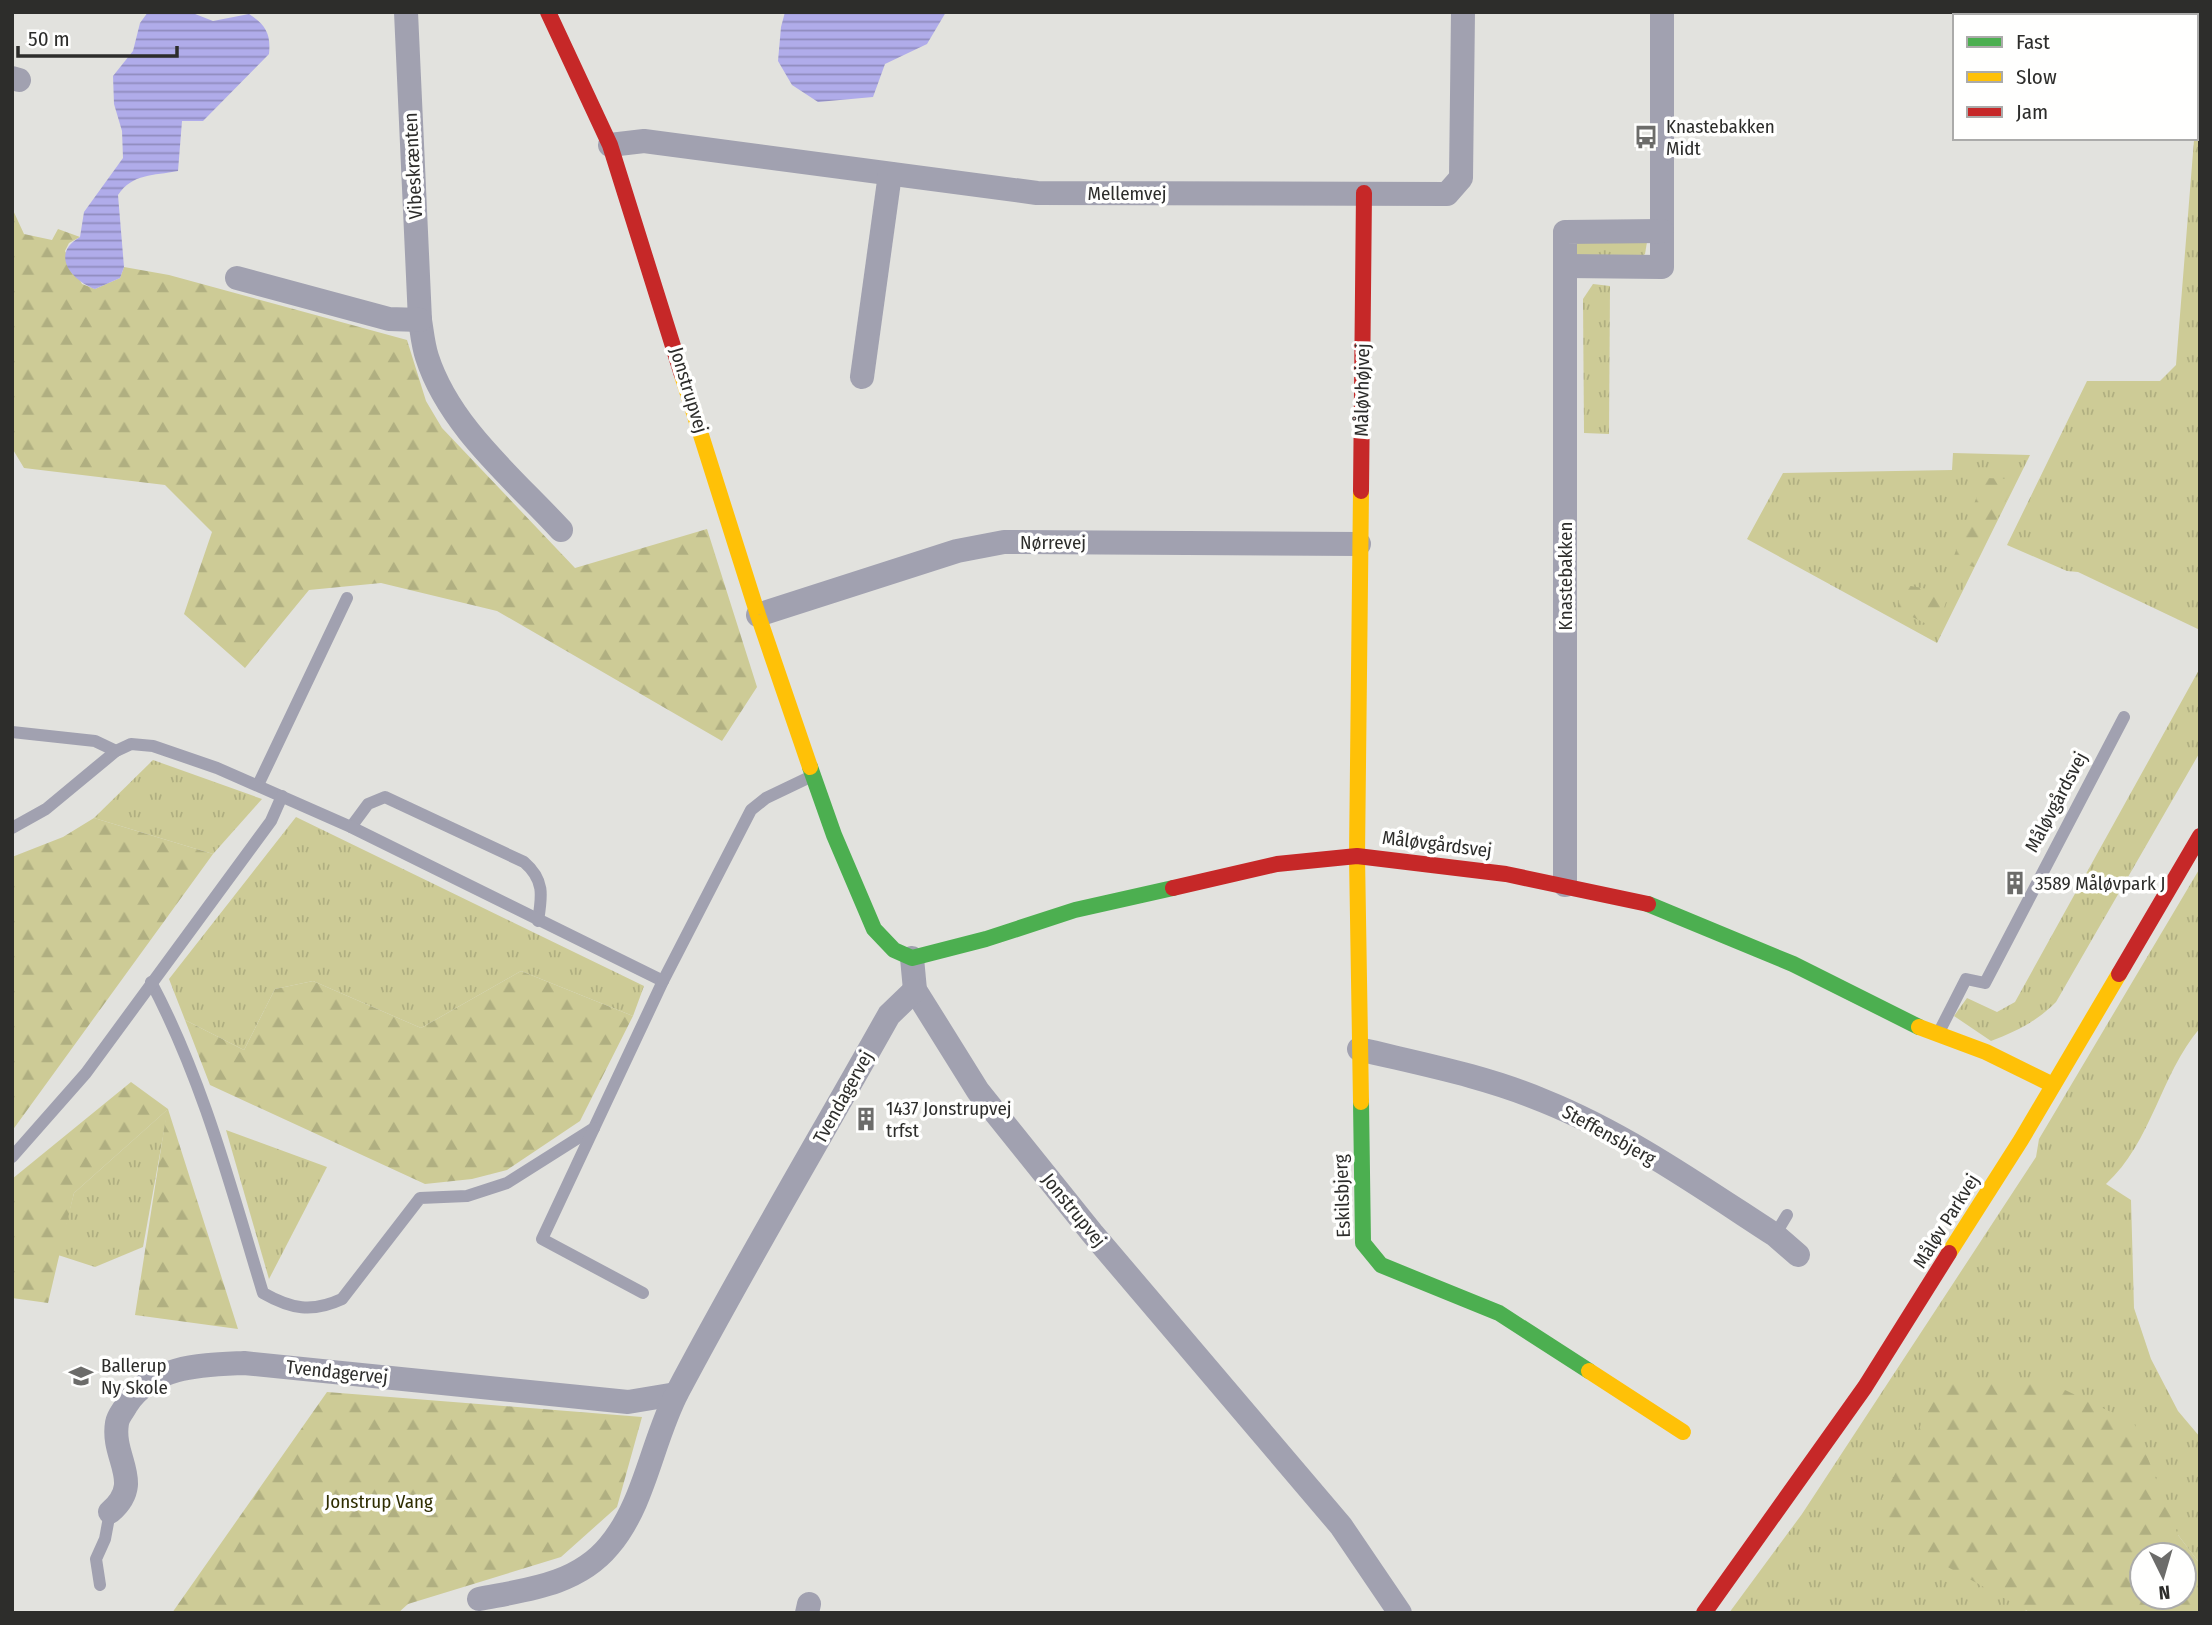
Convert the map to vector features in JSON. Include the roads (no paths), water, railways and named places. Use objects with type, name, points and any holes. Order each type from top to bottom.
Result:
[{"type":"street","name":"Vibeskrænten","points":[[406,12],[421,320],[426,355],[440,391],[459,420],[561,530]]},
{"type":"street","name":"Jonstrupvej","points":[[548,12],[610,145],[758,615],[812,776],[874,929],[894,950],[912,958],[915,990],[978,1091],[1099,1242],[1340,1526],[1397,1612]]},
{"type":"street","points":[[1364,193],[1447,194],[1461,178],[1463,12]]},
{"type":"street","points":[[1566,266],[1662,267],[1662,12]]},
{"type":"street","name":"Mellemvej","points":[[610,145],[644,141],[1037,193],[1364,193]]},
{"type":"street","points":[[862,377],[890,174]]},
{"type":"street","name":"Måløvhøjvej","points":[[1357,856],[1364,193]]},
{"type":"street","name":"Knastebakken","points":[[1565,885],[1565,232],[1662,231]]},
{"type":"street","points":[[237,278],[389,320],[421,320]]},
{"type":"street","name":"Nørrevej","points":[[758,615],[957,551],[1004,542],[1359,544]]},
{"type":"street","name":"Måløv Parkvej","points":[[1704,1613],[1866,1387],[2041,1106],[2200,836]]},
{"type":"street","name":"Måløvgårdsvej","points":[[912,958],[986,939],[1075,910],[1310,859],[1357,856],[1406,859],[1565,885],[1637,900],[1793,964],[1937,1036],[1986,1052],[2053,1085]]},
{"type":"street","name":"Eskilsbjerg","points":[[1357,856],[1363,1243],[1381,1265],[1499,1313],[1683,1432]]},
{"type":"street","name":"Tvendagervej","points":[[475,1606],[551,1585],[584,1568],[609,1546],[629,1513],[676,1394],[889,1015],[915,990]]},
{"type":"street","name":"Måløvgårdsvej","points":[[1937,1036],[1978,1068]]},
{"type":"street","name":"Steffensbjerg","points":[[1359,1049],[1468,1076],[1542,1100],[1598,1125],[1781,1225],[1798,1255]]},
{"type":"street","points":[[2023,1096],[2041,1106]]},
{"type":"street","name":"Tvendagervej","points":[[110,1512],[122,1502],[128,1490],[117,1436],[117,1420],[135,1393],[159,1376],[194,1365],[244,1363],[628,1402],[676,1394]]},
{"type":"lane","points":[[258,785],[347,598]]},
{"type":"lane","name":"Måløvgårdsvej","points":[[1937,1036],[1966,979],[1985,983],[2124,717]]},
{"type":"lane","points":[[12,732],[95,741],[116,751]]},
{"type":"lane","points":[[12,828],[46,810],[116,751],[131,744],[153,746],[258,785],[351,827],[663,981]]},
{"type":"lane","points":[[643,1293],[542,1238],[663,981],[751,810],[766,798],[812,776]]},
{"type":"lane","points":[[12,1157],[86,1073],[271,821],[282,796]]},
{"type":"lane","points":[[351,827],[368,804],[385,797],[524,862],[535,872],[542,885],[538,921]]},
{"type":"lane","points":[[151,982],[170,1018],[203,1096],[263,1293],[280,1303],[301,1309],[324,1307],[342,1299],[420,1198],[467,1196],[507,1183],[594,1128]]},
{"type":"lane","points":[[100,1585],[96,1559],[105,1539],[110,1512]]},
{"type":"place","name":"Knastebakken Midt","points":[[1646,137]]},
{"type":"place","name":"3589 Måløvpark J","points":[[2015,883]]},
{"type":"place","name":"1437 Jonstrupvej trfst","points":[[866,1119]]},
{"type":"place","name":"Ballerup Ny Skole","points":[[81,1376]]},
{"type":"park label","name":"Jonstrup Vang","points":[[379,1501]]}]
